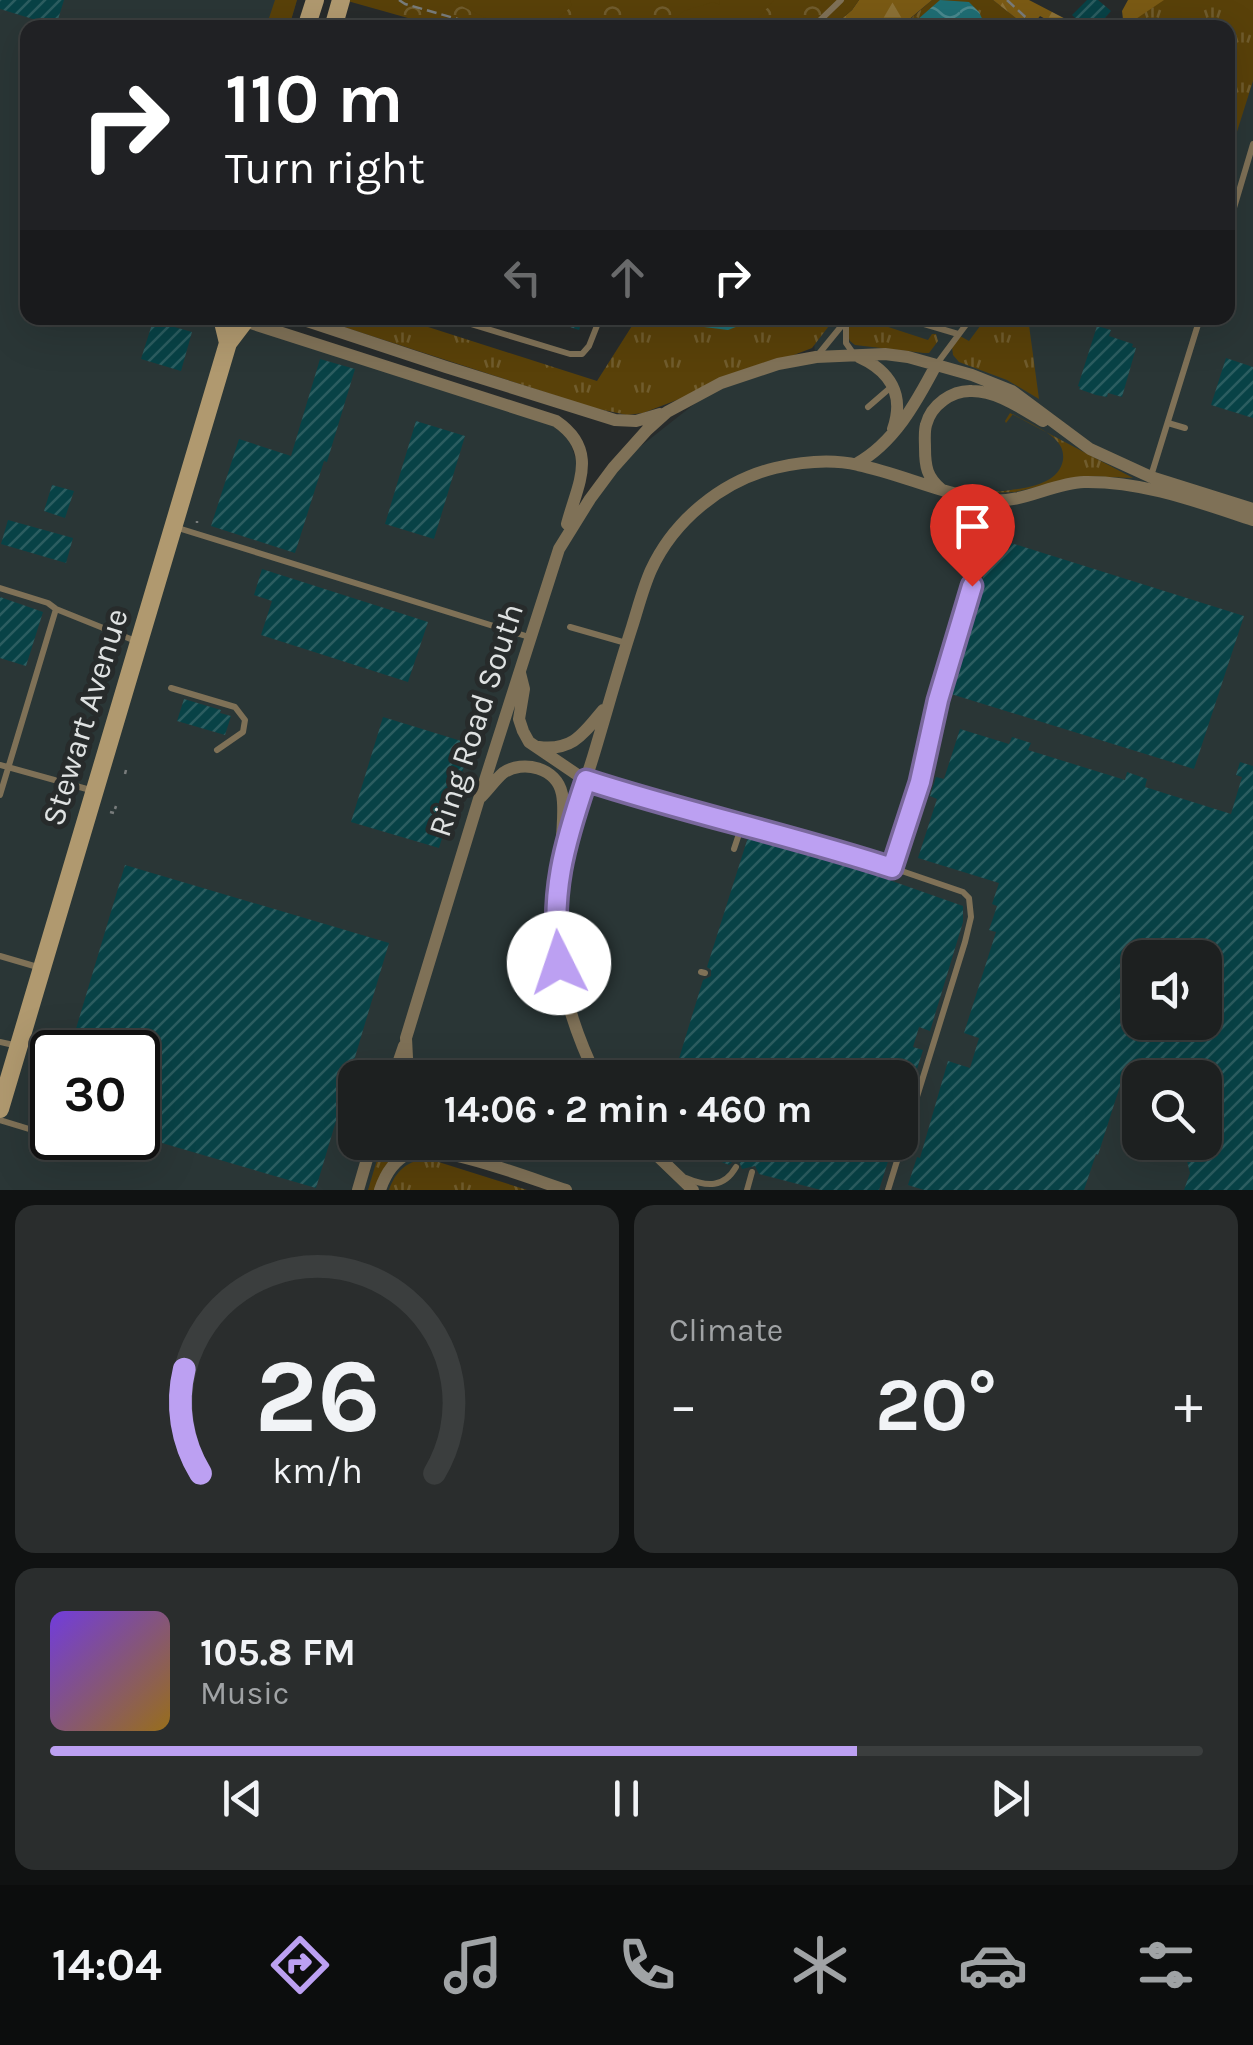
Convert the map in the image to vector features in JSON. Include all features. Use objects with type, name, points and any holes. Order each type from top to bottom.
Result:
[{"type":"main road","points":[[224,325],[228,342]]},
{"type":"main road","name":"Stewart Avenue","points":[[0,1109],[9,1044],[42,968],[228,342],[238,325]]},
{"type":"street","points":[[261,325],[544,416],[567,428],[577,443],[583,473],[564,539]]},
{"type":"street","points":[[319,325],[615,420],[636,421],[667,412],[752,371],[816,357],[884,354],[936,364],[1012,391],[1090,448],[1151,477],[1253,509]]},
{"type":"street","points":[[855,355],[875,364],[892,384],[897,417],[890,436]]},
{"type":"street","points":[[856,464],[874,454],[909,413],[936,364]]},
{"type":"street","points":[[942,490],[928,474],[925,428],[930,414],[952,394],[970,390],[989,394],[1064,430]]},
{"type":"street","name":"Ring Road South","points":[[407,1060],[406,1038],[519,670],[564,539],[612,468],[667,412]]},
{"type":"street","points":[[561,860],[626,643],[657,558],[687,519],[717,494],[760,472],[811,462],[856,464],[965,498],[989,500],[1026,497],[1083,482],[1147,487],[1253,520]]},
{"type":"street","points":[[519,670],[524,688],[522,731],[529,742],[586,780]]},
{"type":"street","points":[[536,747],[572,743],[607,705]]},
{"type":"street","points":[[478,802],[499,777],[515,767],[535,767],[550,774],[560,786],[561,860],[556,907],[559,963],[588,1060]]},
{"type":"street","points":[[399,1060],[406,1038]]},
{"type":"street","points":[[358,1190],[367,1160]]},
{"type":"street","points":[[380,1190],[394,1160]]},
{"type":"street","points":[[390,1169],[401,1160]]},
{"type":"street","points":[[470,1160],[566,1190]]},
{"type":"street","points":[[661,1160],[693,1190]]},
{"type":"lane","points":[[821,20],[842,0]]},
{"type":"lane","points":[[1235,204],[1253,144]]},
{"type":"lane","points":[[474,325],[570,354],[582,354],[597,325]]},
{"type":"lane","points":[[816,357],[842,325]]},
{"type":"lane","points":[[846,325],[846,344],[855,355]]},
{"type":"lane","points":[[928,325],[958,334]]},
{"type":"lane","points":[[936,364],[965,325]]},
{"type":"lane","points":[[1151,477],[1198,325]]},
{"type":"lane","points":[[868,407],[892,384]]},
{"type":"lane","points":[[1168,422],[1185,428]]},
{"type":"lane","points":[[892,868],[920,782],[938,700],[988,530],[989,500]]},
{"type":"lane","points":[[174,527],[530,637]]},
{"type":"lane","points":[[0,588],[48,603],[139,643]]},
{"type":"lane","points":[[0,795],[4,766],[56,608]]},
{"type":"lane","points":[[570,626],[626,643]]},
{"type":"lane","points":[[171,688],[234,707],[245,720],[244,732],[216,750]]},
{"type":"lane","points":[[4,766],[95,791]]},
{"type":"lane","points":[[586,780],[658,804],[892,868],[963,892],[972,904],[965,942],[888,1190]]},
{"type":"lane","points":[[734,850],[742,825]]},
{"type":"lane","points":[[0,956],[42,968]]},
{"type":"lane","points":[[0,1120],[30,1129]]},
{"type":"lane","points":[[674,1173],[710,1185],[727,1180],[736,1167]]},
{"type":"lane","points":[[747,1190],[752,1172]]},
{"type":"path","points":[[399,0],[463,20]]},
{"type":"path","points":[[1007,0],[1028,20]]},
{"type":"path","points":[[72,774],[74,768]]},
{"type":"path","points":[[66,795],[67,801]]},
{"type":"shaded area","points":[[0,0],[297,0],[291,20],[20,20],[20,325],[264,325],[557,426],[568,436],[579,469],[566,528],[613,468],[721,383],[815,357],[813,325],[1235,325],[1235,20],[1130,20],[1146,0],[1253,0],[1253,1190],[566,1190],[470,1160],[918,1160],[918,1060],[338,1060],[338,1160],[423,1160],[414,1190],[0,1190]]},
{"type":"green space","points":[[275,0],[297,0],[291,20],[268,20]]},
{"type":"green space","points":[[344,0],[859,0],[840,20],[415,20]]},
{"type":"green space","points":[[450,0],[570,0],[572,6],[556,20],[489,20]]},
{"type":"green space","points":[[719,0],[774,0],[757,20],[674,20],[684,11],[713,2],[720,5]]},
{"type":"green space","points":[[859,0],[932,0],[908,20],[840,20]]},
{"type":"green space","points":[[932,0],[993,0],[1018,20],[909,20]]},
{"type":"green space","points":[[993,0],[1029,0],[1068,20],[1040,16],[1037,20],[1018,20]]},
{"type":"green space","points":[[1128,0],[1164,0],[1134,20],[1123,20],[1122,11]]},
{"type":"green space","points":[[1147,0],[1253,0],[1253,81],[1235,138],[1235,20],[1131,20]]},
{"type":"green space","points":[[338,325],[422,325],[597,381],[633,325],[830,325],[812,348],[643,413],[627,415],[594,408]]},
{"type":"green space","points":[[850,325],[882,325],[928,340],[936,334],[938,341],[929,353],[855,345],[846,331]]},
{"type":"green space","points":[[981,325],[1029,325],[1039,399],[1007,380],[959,362],[952,347],[960,336],[969,341]]},
{"type":"green space","points":[[1045,432],[1133,478],[1084,476],[1015,492],[987,493],[1043,483],[1059,470],[1062,448]]},
{"type":"green space","points":[[377,1160],[391,1160],[381,1190],[368,1190]]},
{"type":"green space","points":[[432,1160],[527,1190],[389,1190],[395,1177],[415,1161]]},
{"type":"water","points":[[940,0],[969,2],[983,20],[917,20]]},
{"type":"water","points":[[688,325],[741,325],[728,330]]},
{"type":"building","points":[[0,0],[64,0],[58,20],[36,20],[0,9]]},
{"type":"building","points":[[1087,0],[1098,0],[1111,11],[1103,20],[1077,20],[1072,15]]},
{"type":"building","points":[[152,325],[192,332],[181,371],[141,359]]},
{"type":"building","points":[[1097,326],[1111,330],[1109,336],[1136,348],[1122,397],[1079,389]]},
{"type":"building","points":[[1226,358],[1253,367],[1253,418],[1211,405]]},
{"type":"building","points":[[320,359],[355,369],[295,553],[211,526],[239,439],[291,456]]},
{"type":"building","points":[[416,421],[465,436],[434,539],[385,524]]},
{"type":"building","points":[[52,485],[74,491],[65,518],[44,511]]},
{"type":"building","points":[[8,520],[73,538],[66,563],[1,544]]},
{"type":"building","points":[[995,538],[1244,616],[1194,769],[951,694]]},
{"type":"building","points":[[262,569],[428,622],[408,682],[261,635],[272,601],[254,595]]},
{"type":"building","points":[[0,597],[43,612],[26,666],[0,658]]},
{"type":"building","points":[[184,699],[231,716],[225,735],[177,721]]},
{"type":"building","points":[[383,717],[471,744],[439,848],[351,822]]},
{"type":"building","points":[[960,729],[1009,744],[1012,737],[1031,743],[1028,750],[1125,780],[1127,772],[1147,779],[1145,787],[1231,814],[1242,777],[1236,775],[1240,762],[1253,766],[1253,1190],[1184,1190],[1190,1173],[1188,1160],[1222,1160],[1222,1060],[1122,1060],[1122,1080],[1084,1190],[924,1190],[908,1185],[920,1158],[948,1061],[970,1068],[979,1038],[964,1033],[996,932],[989,930],[999,883],[918,858],[937,799],[930,796],[936,777],[944,779]]},
{"type":"building","points":[[749,834],[963,906],[963,922],[930,1031],[919,1027],[913,1047],[923,1050],[918,1066],[918,1060],[679,1060],[703,980],[711,976],[707,967]]},
{"type":"building","points":[[125,865],[389,943],[354,1060],[338,1060],[338,1114],[316,1188],[160,1142],[160,1030],[76,1030]]},
{"type":"building","points":[[734,1160],[888,1160],[879,1190],[821,1190],[759,1174],[755,1166],[742,1169],[739,1161]]},
{"type":"route","points":[[559,963],[558,876],[586,780],[658,804],[892,868],[920,782],[938,700],[972,586]]}]
